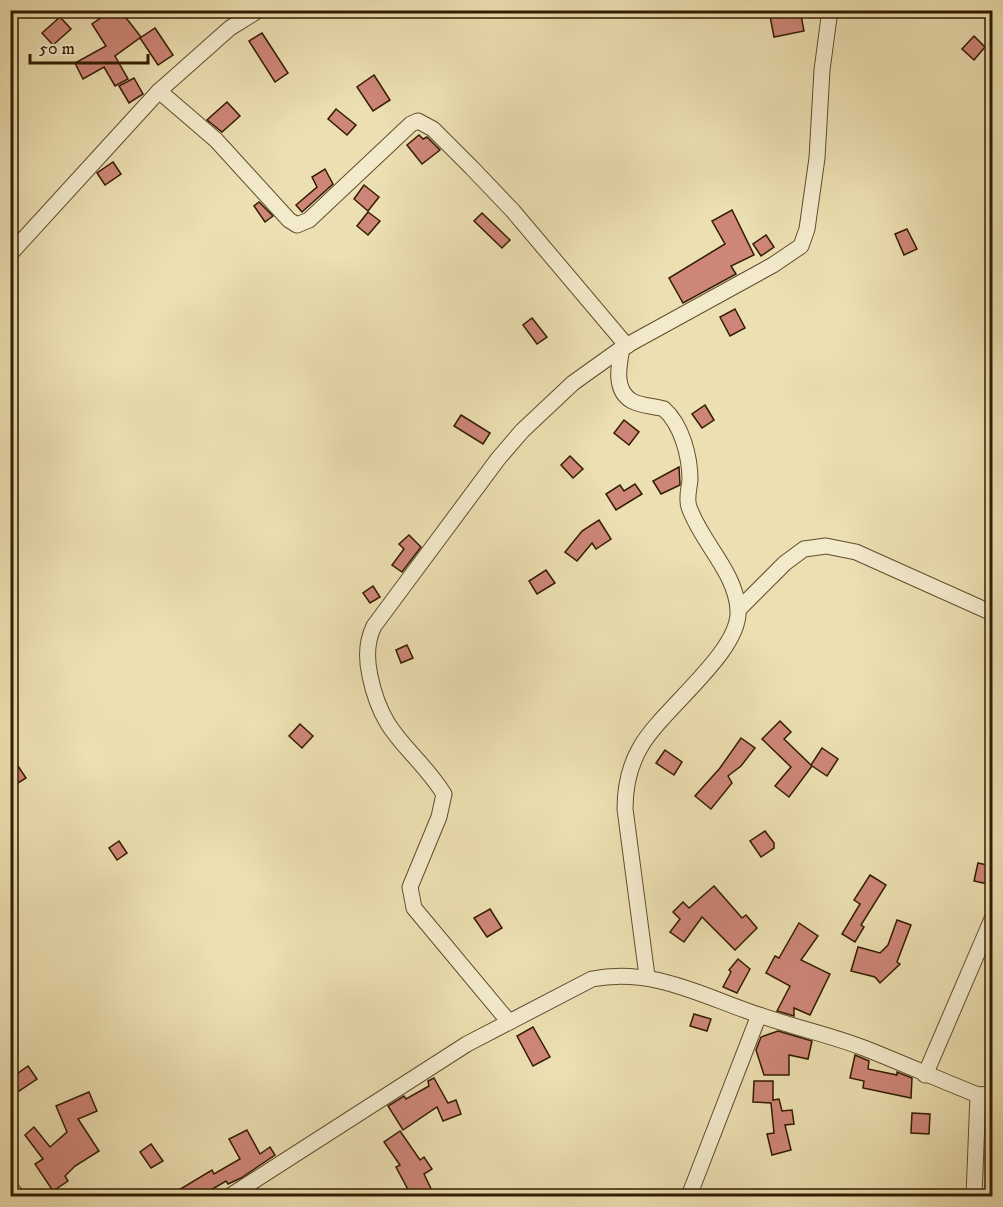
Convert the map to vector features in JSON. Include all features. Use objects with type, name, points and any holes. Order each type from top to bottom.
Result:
[{"type":"street","points":[[10,254],[159,91],[230,28],[260,10]]},
{"type":"street","points":[[509,1022],[414,908],[410,887],[439,817],[444,794],[404,749],[383,718],[369,672],[368,637],[436,543],[522,431],[573,384],[624,347],[773,265],[801,246],[807,229],[817,158],[822,70],[830,10]]},
{"type":"street","points":[[159,91],[216,140],[289,220],[297,225],[309,220],[411,124],[418,121],[424,123],[451,147],[513,211],[624,347]]},
{"type":"street","points":[[624,347],[619,364],[621,389],[632,401],[664,409],[680,433],[688,465],[688,505],[729,581],[738,610]]},
{"type":"street","points":[[647,976],[625,809],[626,784],[640,748],[653,729],[711,666],[730,638],[738,610],[784,563],[804,549],[826,546],[856,552],[993,613]]},
{"type":"street","points":[[925,1074],[993,919]]},
{"type":"street","points":[[230,1197],[467,1044],[592,979],[627,974],[647,976],[862,1048],[925,1074],[986,1094],[974,1197]]},
{"type":"street","points":[[688,1197],[759,1015]]},
{"type":"street","points":[[10,1187],[17,1197]]},
{"type":"building","points":[[112,10],[120,10],[141,37],[115,56],[128,79],[115,86],[104,67],[83,79],[75,63],[106,46],[92,24]]},
{"type":"building","points":[[800,10],[804,31],[774,37],[770,16]]},
{"type":"building","points":[[60,17],[71,29],[53,45],[42,33]]},
{"type":"building","points":[[155,28],[173,55],[158,65],[140,38]]},
{"type":"building","points":[[262,33],[288,73],[275,82],[249,41]]},
{"type":"building","points":[[974,36],[985,47],[974,60],[962,49]]},
{"type":"building","points":[[374,75],[390,100],[373,111],[357,87]]},
{"type":"building","points":[[134,78],[143,94],[129,103],[119,86]]},
{"type":"building","points":[[227,102],[240,116],[222,132],[207,120]]},
{"type":"building","points":[[336,109],[356,125],[347,135],[328,119]]},
{"type":"building","points":[[419,135],[423,139],[427,137],[440,150],[422,164],[407,145]]},
{"type":"building","points":[[113,162],[121,174],[105,185],[97,173]]},
{"type":"building","points":[[325,169],[333,184],[302,212],[296,205],[317,187],[312,177]]},
{"type":"building","points":[[364,185],[379,197],[368,211],[354,199]]},
{"type":"building","points":[[259,202],[273,216],[265,222],[254,206]]},
{"type":"building","points":[[732,210],[754,255],[731,266],[736,274],[683,303],[669,278],[725,244],[712,221]]},
{"type":"building","points":[[368,212],[380,221],[368,235],[357,226]]},
{"type":"building","points":[[482,213],[510,240],[502,248],[474,221]]},
{"type":"building","points":[[907,229],[917,249],[904,255],[895,234]]},
{"type":"building","points":[[766,235],[774,247],[761,256],[753,244]]},
{"type":"building","points":[[735,309],[745,328],[730,336],[720,317]]},
{"type":"building","points":[[532,318],[547,337],[537,344],[523,325]]},
{"type":"building","points":[[705,405],[714,420],[702,428],[692,414]]},
{"type":"building","points":[[461,415],[490,433],[483,444],[454,426]]},
{"type":"building","points":[[624,420],[639,432],[629,445],[614,433]]},
{"type":"building","points":[[570,456],[583,469],[573,478],[561,465]]},
{"type":"building","points":[[679,467],[680,485],[661,494],[653,481]]},
{"type":"building","points":[[635,484],[642,494],[616,510],[606,494],[620,485],[624,491]]},
{"type":"building","points":[[599,520],[611,539],[596,549],[592,543],[577,561],[565,552],[582,531]]},
{"type":"building","points":[[409,535],[421,547],[402,572],[392,565],[404,549],[399,544]]},
{"type":"building","points":[[546,570],[555,583],[537,594],[529,581]]},
{"type":"building","points":[[373,586],[380,597],[370,603],[363,593]]},
{"type":"building","points":[[407,645],[413,658],[401,663],[396,650]]},
{"type":"building","points":[[780,721],[791,732],[784,739],[811,765],[822,748],[838,759],[827,776],[812,766],[789,797],[775,786],[791,767],[762,739]]},
{"type":"building","points":[[300,724],[313,736],[302,748],[289,736]]},
{"type":"building","points":[[741,738],[755,748],[741,766],[728,776],[732,783],[711,809],[695,796],[720,768]]},
{"type":"building","points":[[665,750],[682,762],[674,775],[656,763]]},
{"type":"building","points":[[10,754],[26,778],[10,788]]},
{"type":"building","points":[[765,831],[774,843],[774,848],[761,857],[750,841]]},
{"type":"building","points":[[119,841],[127,853],[117,860],[109,848]]},
{"type":"building","points":[[978,863],[992,866],[988,884],[974,881]]},
{"type":"building","points":[[870,875],[886,885],[861,925],[864,927],[855,942],[842,934],[860,904],[854,900]]},
{"type":"building","points":[[714,886],[742,918],[746,915],[757,928],[735,950],[702,917],[684,942],[670,932],[680,919],[673,912],[683,902],[689,908]]},
{"type":"building","points":[[490,909],[502,928],[487,937],[474,918]]},
{"type":"building","points":[[897,920],[911,925],[897,962],[900,964],[880,983],[875,977],[851,971],[858,947],[880,953],[888,945]]},
{"type":"building","points":[[799,923],[818,936],[801,960],[830,974],[810,1015],[794,1008],[794,1016],[777,1011],[790,986],[766,973],[775,956],[779,958]]},
{"type":"building","points":[[738,959],[750,969],[737,993],[723,987],[731,972],[729,970]]},
{"type":"building","points":[[694,1014],[711,1019],[707,1031],[690,1026]]},
{"type":"building","points":[[533,1027],[550,1057],[533,1066],[517,1036]]},
{"type":"building","points":[[778,1031],[812,1041],[808,1059],[789,1055],[789,1075],[764,1075],[756,1050],[761,1037]]},
{"type":"building","points":[[855,1055],[869,1061],[868,1069],[897,1075],[897,1072],[912,1078],[911,1098],[863,1088],[864,1081],[850,1078]]},
{"type":"building","points":[[28,1066],[37,1079],[10,1097],[10,1079]]},
{"type":"building","points":[[434,1078],[448,1103],[456,1100],[461,1114],[443,1121],[437,1107],[403,1130],[388,1106],[404,1096],[406,1099],[429,1086],[428,1081]]},
{"type":"building","points":[[754,1081],[773,1081],[773,1100],[779,1099],[782,1111],[792,1110],[794,1124],[785,1125],[791,1150],[772,1155],[767,1134],[774,1133],[771,1103],[753,1102]]},
{"type":"building","points":[[89,1092],[97,1111],[78,1119],[99,1151],[75,1166],[65,1176],[68,1181],[53,1191],[35,1164],[43,1159],[25,1135],[34,1127],[50,1147],[67,1132],[56,1106]]},
{"type":"building","points":[[912,1113],[930,1114],[929,1134],[911,1133]]},
{"type":"building","points":[[247,1130],[260,1154],[270,1147],[275,1155],[241,1178],[228,1184],[226,1181],[199,1197],[167,1197],[212,1170],[214,1174],[240,1159],[229,1139]]},
{"type":"building","points":[[400,1131],[420,1160],[424,1157],[432,1169],[424,1174],[435,1197],[412,1197],[396,1167],[400,1165],[384,1142]]},
{"type":"building","points":[[151,1144],[163,1161],[151,1168],[140,1152]]}]
